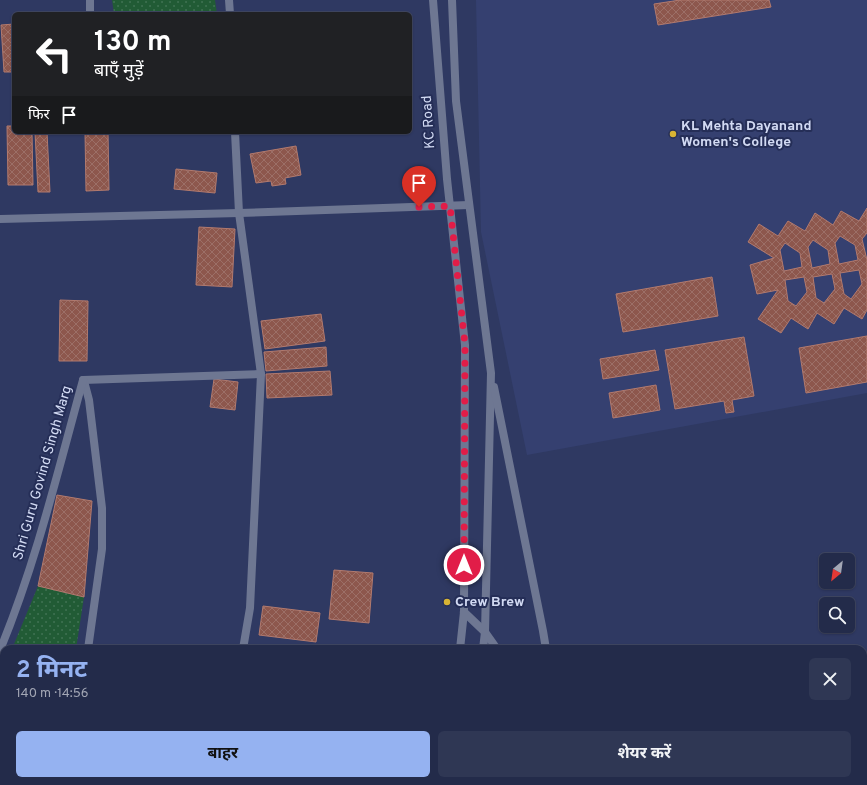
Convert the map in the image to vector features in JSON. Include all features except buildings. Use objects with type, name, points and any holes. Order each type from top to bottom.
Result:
[{"type":"street","points":[[90,0],[90,12]]},
{"type":"street","points":[[229,0],[230,12]]},
{"type":"street","name":"KC Road","points":[[433,0],[450,206],[465,345],[464,612],[460,645]]},
{"type":"street","points":[[452,0],[456,101],[491,373],[544,631],[546,645]]},
{"type":"street","points":[[235,134],[239,213],[261,374],[250,608],[244,645]]},
{"type":"street","points":[[0,219],[469,205]]},
{"type":"street","points":[[483,645],[491,373]]},
{"type":"street","name":"Shri Guru Govind Singh Marg","points":[[2,645],[17,609],[44,521],[83,380],[261,374]]},
{"type":"street","points":[[83,380],[89,400],[102,508],[102,550],[89,645]]},
{"type":"street","points":[[464,612],[485,632],[494,645]]},
{"type":"shaded area","name":"KL Mehta Dayanand Women's College","points":[[476,0],[867,0],[867,393],[527,455],[481,232]]},
{"type":"green space","points":[[112,0],[215,0],[217,12],[114,12]]},
{"type":"green space","points":[[38,586],[84,597],[77,645],[14,645]]},
{"type":"place","name":"KL Mehta Dayanand Women's College","points":[[673,134]]},
{"type":"place","name":"Crew Brew","points":[[447,602]]},
{"type":"route","points":[[419,207],[450,206],[465,345],[464,565]]}]
